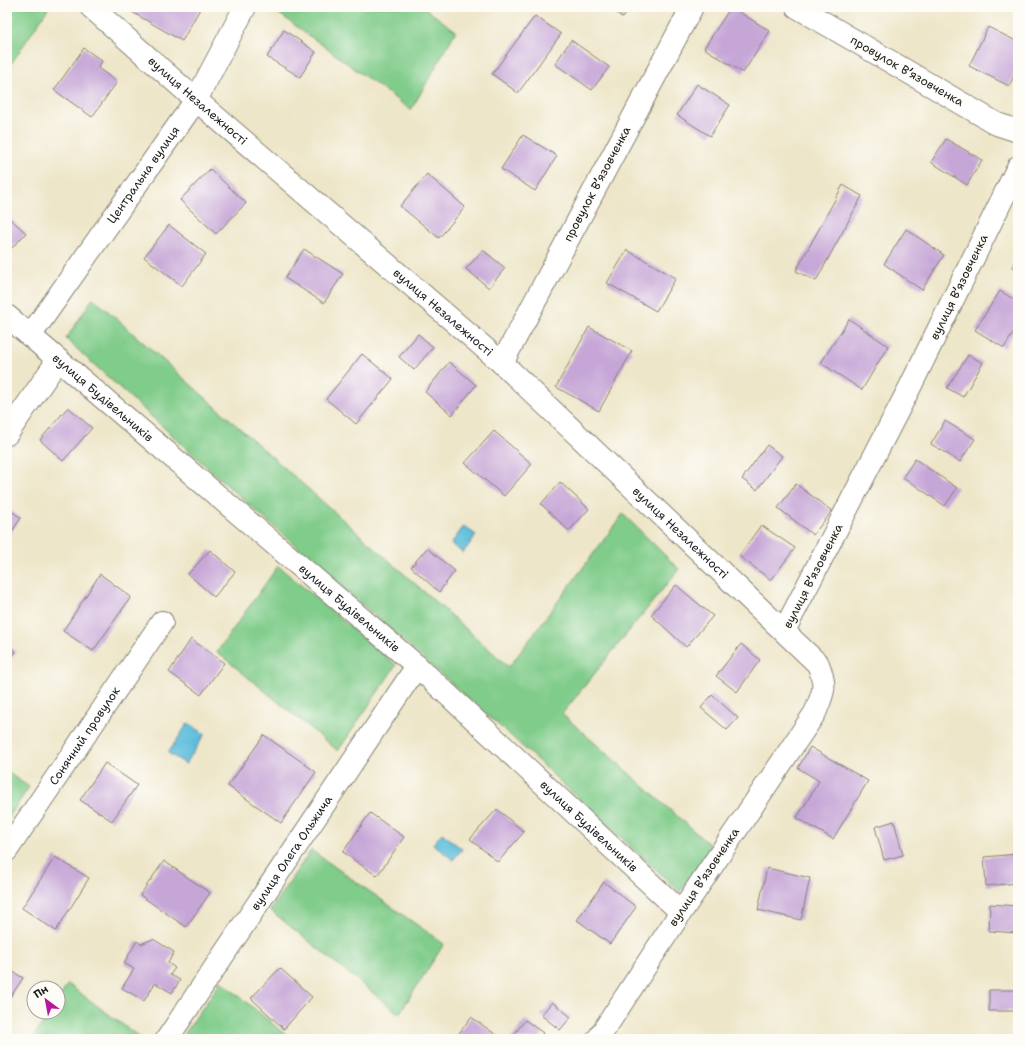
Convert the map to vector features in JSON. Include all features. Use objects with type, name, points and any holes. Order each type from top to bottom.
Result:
[{"type":"street","name":"вулиця Незалежності","points":[[91,7],[196,100],[502,363],[784,631]]},
{"type":"street","name":"Центральна вулиця","points":[[30,336],[196,100],[245,7]]},
{"type":"street","name":"провулок Вʼязовченка","points":[[502,363],[692,7]]},
{"type":"street","name":"провулок Вʼязовченка","points":[[797,7],[997,124],[1018,131]]},
{"type":"street","name":"вулиця Вʼязовченка","points":[[598,1039],[681,912],[815,713],[823,693],[825,680],[818,664],[784,631],[910,387],[1018,167]]},
{"type":"street","name":"вулиця Будівельників","points":[[7,316],[417,666],[681,912]]},
{"type":"street","points":[[7,434],[58,360]]},
{"type":"street","name":"Сонячний провулок","points":[[7,850],[162,622]]},
{"type":"street","name":"вулиця Олега Ольжича","points":[[167,1039],[417,666]]},
{"type":"green space","points":[[7,7],[49,7],[7,70]]},
{"type":"green space","points":[[270,7],[423,7],[456,31],[411,110]]},
{"type":"green space","points":[[93,298],[509,667],[623,514],[679,569],[562,714],[711,846],[680,892],[511,736],[229,487],[66,339]]},
{"type":"green space","points":[[278,566],[396,665],[338,751],[217,652]]},
{"type":"green space","points":[[7,772],[29,787],[7,820]]},
{"type":"green space","points":[[311,850],[444,944],[399,1014],[270,910]]},
{"type":"green space","points":[[221,981],[291,1039],[181,1039]]},
{"type":"green space","points":[[68,984],[142,1039],[32,1039],[45,1020],[66,1020],[66,987]]},
{"type":"water","points":[[464,526],[476,535],[463,553],[451,544]]},
{"type":"water","points":[[188,723],[205,734],[186,764],[168,753]]},
{"type":"water","points":[[442,833],[462,849],[453,860],[433,844]]},
{"type":"building","points":[[135,7],[201,7],[182,41],[132,12]]},
{"type":"building","points":[[609,7],[631,7],[623,18]]},
{"type":"building","points":[[731,7],[770,31],[743,73],[704,48]]},
{"type":"building","points":[[535,16],[561,34],[518,93],[492,74]]},
{"type":"building","points":[[988,27],[1018,42],[1018,68],[1009,86],[969,66]]},
{"type":"building","points":[[284,30],[316,52],[300,77],[267,57]]},
{"type":"building","points":[[571,40],[609,67],[592,90],[555,64]]},
{"type":"building","points":[[84,48],[102,61],[98,68],[117,82],[92,117],[54,90]]},
{"type":"building","points":[[697,84],[730,105],[710,136],[677,115]]},
{"type":"building","points":[[523,135],[557,156],[535,191],[501,169]]},
{"type":"building","points":[[946,139],[982,160],[967,185],[931,162]]},
{"type":"building","points":[[210,169],[246,203],[216,234],[180,200]]},
{"type":"building","points":[[427,174],[465,207],[439,238],[400,206]]},
{"type":"building","points":[[843,185],[862,196],[816,281],[796,271]]},
{"type":"building","points":[[7,216],[26,233],[12,248],[7,244]]},
{"type":"building","points":[[169,225],[206,254],[182,286],[144,257]]},
{"type":"building","points":[[906,229],[944,255],[922,290],[884,264]]},
{"type":"building","points":[[304,249],[343,274],[324,303],[285,278]]},
{"type":"building","points":[[483,250],[505,268],[489,288],[466,269]]},
{"type":"building","points":[[627,250],[676,278],[656,311],[607,283]]},
{"type":"building","points":[[1018,257],[1018,271],[1012,266]]},
{"type":"building","points":[[1000,291],[1018,302],[1018,325],[1004,348],[975,330]]},
{"type":"building","points":[[849,319],[888,346],[862,390],[821,363]]},
{"type":"building","points":[[589,327],[632,351],[599,411],[556,387]]},
{"type":"building","points":[[418,334],[433,347],[414,370],[399,357]]},
{"type":"building","points":[[362,354],[393,379],[356,424],[326,399]]},
{"type":"building","points":[[968,355],[983,363],[963,397],[947,388]]},
{"type":"building","points":[[449,362],[476,385],[452,415],[425,392]]},
{"type":"building","points":[[68,407],[92,428],[63,461],[40,440]]},
{"type":"building","points":[[945,421],[975,439],[960,462],[931,444]]},
{"type":"building","points":[[494,431],[532,464],[504,496],[465,463]]},
{"type":"building","points":[[767,445],[782,456],[757,490],[742,479]]},
{"type":"building","points":[[915,459],[957,488],[945,506],[903,477]]},
{"type":"building","points":[[560,482],[589,509],[569,531],[541,504]]},
{"type":"building","points":[[796,484],[832,511],[813,535],[778,508]]},
{"type":"building","points":[[7,508],[21,518],[7,539]]},
{"type":"building","points":[[761,525],[795,548],[771,580],[739,556]]},
{"type":"building","points":[[427,548],[455,571],[439,592],[411,567]]},
{"type":"building","points":[[210,550],[235,572],[214,597],[188,574]]},
{"type":"building","points":[[100,574],[131,597],[93,651],[63,631]]},
{"type":"building","points":[[676,585],[713,616],[686,647],[651,615]]},
{"type":"building","points":[[191,639],[224,663],[201,695],[169,672]]},
{"type":"building","points":[[741,644],[760,660],[737,692],[716,676]]},
{"type":"building","points":[[7,645],[16,652],[7,663]]},
{"type":"building","points":[[712,695],[738,718],[727,730],[701,708]]},
{"type":"building","points":[[264,735],[316,772],[281,823],[228,786]]},
{"type":"building","points":[[810,747],[868,781],[833,839],[797,818],[819,781],[798,768]]},
{"type":"building","points":[[105,763],[137,785],[112,821],[80,800]]},
{"type":"building","points":[[497,809],[524,832],[498,862],[470,839]]},
{"type":"building","points":[[370,813],[404,837],[377,876],[343,852]]},
{"type":"building","points":[[894,821],[903,855],[884,860],[875,827]]},
{"type":"building","points":[[1018,854],[1018,883],[986,886],[984,857]]},
{"type":"building","points":[[55,857],[89,878],[56,931],[22,908]]},
{"type":"building","points":[[164,861],[210,893],[186,927],[140,895]]},
{"type":"building","points":[[767,868],[810,878],[801,920],[758,910]]},
{"type":"building","points":[[604,882],[636,907],[610,944],[577,920]]},
{"type":"building","points":[[990,904],[1018,906],[1018,933],[989,931]]},
{"type":"building","points":[[153,939],[174,952],[168,963],[175,968],[170,975],[180,980],[172,993],[155,983],[144,1001],[122,988],[134,969],[124,963],[137,941],[141,944]]},
{"type":"building","points":[[7,968],[23,978],[7,1002]]},
{"type":"building","points":[[280,968],[312,997],[284,1029],[251,998]]},
{"type":"building","points":[[989,990],[1018,990],[1018,1011],[989,1011]]},
{"type":"building","points":[[552,1002],[571,1017],[560,1030],[541,1015]]},
{"type":"building","points":[[471,1017],[502,1039],[462,1039],[457,1036]]},
{"type":"building","points":[[525,1020],[543,1033],[539,1039],[511,1039]]}]
